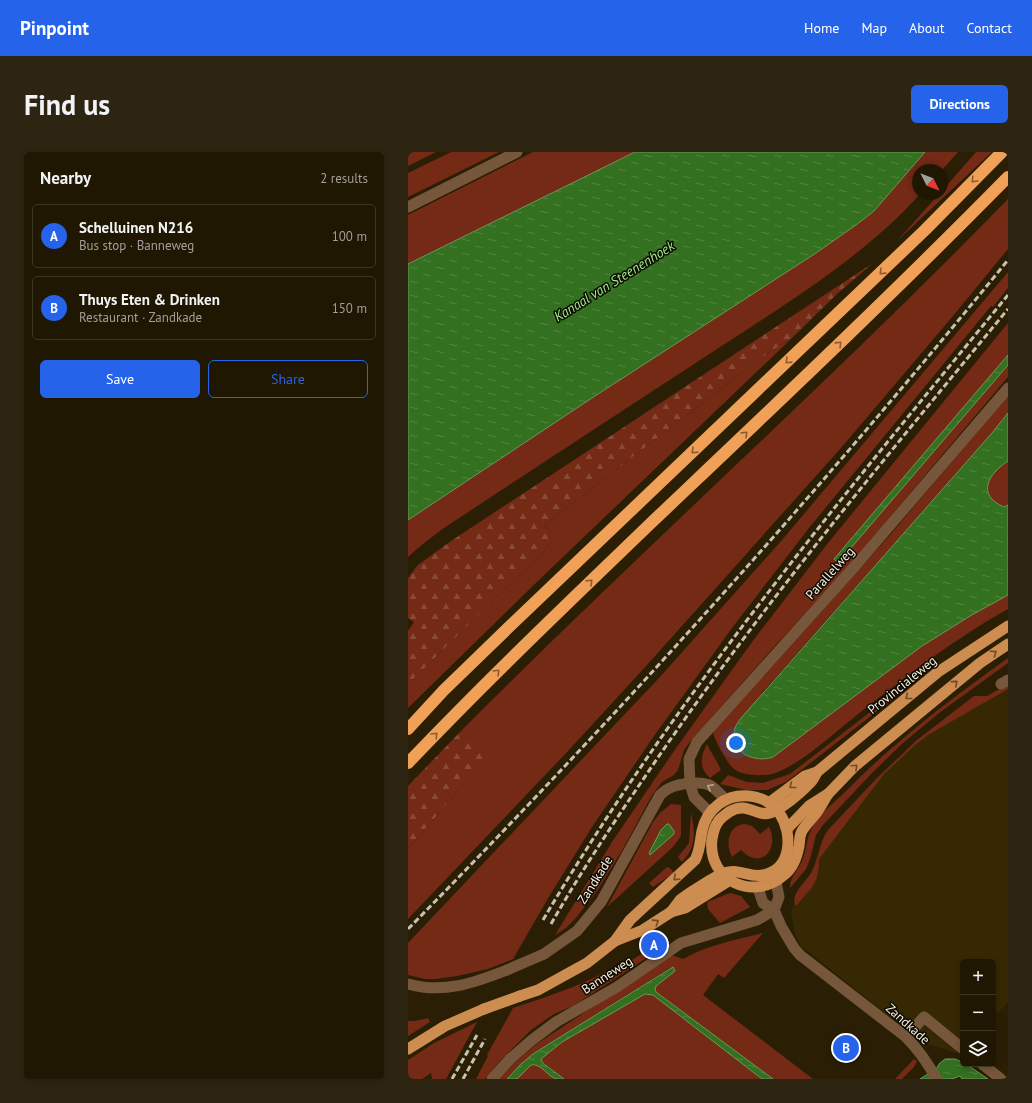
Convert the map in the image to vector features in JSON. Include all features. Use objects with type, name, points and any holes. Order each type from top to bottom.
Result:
[{"type":"highway","points":[[408,729],[444,690],[920,235],[1002,152]]},
{"type":"highway","points":[[408,763],[520,648],[862,322],[1008,177]]},
{"type":"main road","name":"Provincialeweg","points":[[773,806],[805,776],[817,772],[938,672],[1008,626]]},
{"type":"main road","points":[[787,829],[809,806],[828,794],[861,761],[980,663],[1008,644]]},
{"type":"main road","points":[[615,941],[643,930],[671,912],[685,908],[732,871],[739,871],[754,876],[785,875],[792,866],[797,855],[800,836],[807,823],[816,814],[828,794]]},
{"type":"main road","points":[[408,1049],[445,1026],[484,1009],[538,990],[587,963],[615,941],[630,920],[695,860],[700,848],[703,830],[710,813],[726,800],[734,797],[745,796],[761,799],[773,806],[786,823],[789,846],[786,854],[775,876],[758,888],[746,887],[726,877],[718,869],[712,853],[713,833],[718,822],[727,814],[740,808],[770,813],[773,806]]},
{"type":"main road","points":[[710,813],[718,822]]},
{"type":"street","points":[[408,207],[517,152]]},
{"type":"street","name":"Parallelweg","points":[[690,784],[689,759],[696,742],[866,554],[1008,388]]},
{"type":"street","name":"Zandkade","points":[[408,984],[429,988],[449,988],[462,986],[507,970],[544,954],[577,931],[601,902],[660,796],[672,787],[683,784],[706,784],[711,786],[726,800]]},
{"type":"street","points":[[690,784],[694,797],[710,813]]},
{"type":"street","points":[[774,910],[779,897],[775,876]]},
{"type":"street","name":"Zandkade","points":[[758,888],[764,902],[774,910],[781,926],[800,955],[906,1037],[917,1048],[937,1079]]},
{"type":"street","name":"Banneweg","points":[[492,1079],[510,1059],[556,1022],[617,987],[681,943],[757,920],[774,910]]},
{"type":"street","points":[[906,1037],[924,1017],[960,1046]]},
{"type":"street","points":[[986,1067],[1001,1079]]},
{"type":"shaded area","points":[[1008,688],[1008,1003],[996,1014],[996,959],[960,959],[960,1049],[956,1053],[922,1042],[801,946],[795,934],[791,911],[796,900],[815,877],[822,848],[875,782],[918,740]]},
{"type":"green space","points":[[408,152],[436,152],[408,166]]},
{"type":"green space","points":[[451,152],[499,152],[408,197],[408,173]]},
{"type":"green space","points":[[533,152],[635,152],[408,264],[408,215]]},
{"type":"green space","points":[[925,152],[958,152],[947,164],[915,164]]},
{"type":"green space","points":[[976,152],[992,152],[948,193],[948,184]]},
{"type":"green space","points":[[912,167],[912,200],[914,200],[874,239],[849,259],[768,316],[441,530],[408,557],[408,520],[595,396],[816,253],[874,211]]},
{"type":"green space","points":[[1008,199],[1008,249],[953,316],[841,448],[647,665],[569,750],[408,919],[408,849],[490,756],[462,730],[598,597],[805,400]]},
{"type":"green space","points":[[934,200],[941,200],[897,241]]},
{"type":"green space","points":[[873,263],[837,294],[792,338],[768,353],[544,525],[556,537],[542,553],[408,684],[408,631],[414,622],[408,618],[408,578],[418,565],[451,541]]},
{"type":"green space","points":[[1008,272],[1008,288],[993,307],[991,306],[809,528],[732,628],[654,736],[592,827],[513,959],[488,969],[457,976],[425,979],[408,975],[408,943],[659,678],[782,540]]},
{"type":"green space","points":[[1008,323],[1008,377],[852,562],[690,742],[684,750],[678,770],[674,775],[662,782],[651,797],[623,849],[597,891],[575,919],[566,928],[555,935],[612,842],[674,751],[752,642],[828,543]]},
{"type":"green space","points":[[792,338],[541,578],[408,708],[408,684],[542,553],[556,537],[544,525],[768,353]]},
{"type":"green space","points":[[1008,395],[1008,413],[992,433],[762,693],[734,739],[737,747],[742,753],[753,758],[765,759],[773,757],[922,646],[970,616],[1008,595],[1008,609],[968,633],[930,659],[805,757],[772,774],[753,775],[742,773],[734,769],[720,749],[713,732],[891,534]]},
{"type":"green space","points":[[1008,461],[1008,505],[1004,507],[990,497],[988,484],[995,472]]},
{"type":"green space","points":[[1008,658],[1008,663],[939,713],[903,743],[873,772],[823,825],[816,835],[806,869],[790,888],[792,878],[804,857],[811,830],[816,821],[824,812],[904,738]]},
{"type":"green space","points":[[1008,684],[1008,689],[928,735],[884,774],[819,859],[818,874],[814,885],[797,905],[795,905],[795,896],[799,888],[811,873],[822,841],[828,830],[877,778],[917,740],[974,696],[987,696]]},
{"type":"green space","points":[[896,692],[898,695],[786,782],[767,790],[746,790],[720,784],[728,775],[747,782],[763,783],[790,774]]},
{"type":"green space","points":[[462,730],[491,756],[457,792],[408,849],[408,786]]},
{"type":"green space","points":[[707,744],[721,770],[710,778],[702,766],[703,753]]},
{"type":"green space","points":[[671,804],[681,805],[681,836],[673,847],[607,907],[653,822],[660,813]]},
{"type":"green space","points":[[691,813],[694,839],[690,851],[682,862],[678,857],[689,843]]},
{"type":"green space","points":[[745,824],[752,826],[760,834],[769,827],[772,835],[772,843],[767,855],[762,858],[748,856],[741,850],[732,857],[729,846],[730,836],[735,828],[739,825]]},
{"type":"green space","points":[[667,867],[674,873],[653,887],[649,883]]},
{"type":"green space","points":[[730,893],[741,896],[750,907],[720,923],[708,909],[707,902]]},
{"type":"green space","points":[[763,933],[724,978],[718,974],[703,995],[813,1079],[773,1079],[656,992],[656,986],[675,971],[670,968],[533,1054],[507,1079],[499,1079],[514,1063],[538,1043],[672,955],[683,959],[712,946]]},
{"type":"green space","points":[[644,952],[648,957],[573,1006],[554,1014],[531,1030],[499,1062],[485,1079],[476,1079],[488,1056],[487,1055],[513,1008],[558,993],[587,981],[629,959],[631,961]]},
{"type":"green space","points":[[645,994],[653,995],[762,1079],[564,1079],[542,1061],[541,1059],[562,1042]]},
{"type":"green space","points":[[428,1018],[430,1022],[408,1036],[408,1021]]},
{"type":"green space","points":[[477,1022],[446,1079],[432,1079],[431,1073],[422,1079],[408,1079],[408,1060],[434,1043]]},
{"type":"green space","points":[[914,1059],[917,1061],[914,1067],[902,1079],[895,1079]]},
{"type":"green space","points":[[531,1065],[538,1066],[556,1079],[517,1079]]},
{"type":"water","name":"Kanaal van Steenenhoek","points":[[635,152],[925,152],[915,164],[912,164],[912,167],[874,211],[856,225],[816,253],[595,396],[408,520],[408,264]]},
{"type":"water","points":[[1008,355],[1008,365],[838,563],[834,559]]},
{"type":"water","points":[[1008,413],[1008,461],[995,472],[991,478],[988,484],[988,491],[990,497],[995,502],[1004,507],[1008,505],[1008,595],[970,616],[922,646],[773,757],[767,759],[753,758],[741,752],[734,741],[734,731],[741,719]]},
{"type":"water","points":[[669,824],[674,831],[674,834],[650,855],[649,853],[661,830]]},
{"type":"water","points":[[673,967],[675,971],[656,986],[656,992],[773,1079],[762,1079],[653,995],[645,994],[562,1042],[541,1059],[543,1063],[564,1079],[553,1078],[538,1066],[531,1065],[517,1079],[507,1079],[533,1054]]},
{"type":"water","points":[[945,1059],[955,1059],[960,1061],[960,1067],[970,1067],[988,1079],[962,1079],[960,1076],[952,1079],[920,1079],[937,1068]]},
{"type":"railway","points":[[408,929],[564,767],[716,602],[937,347],[1008,260]]},
{"type":"railway","points":[[543,920],[594,837],[705,676],[823,522],[1008,295]]},
{"type":"railway","points":[[551,924],[618,816],[728,659],[819,541],[1008,309]]},
{"type":"railway","points":[[452,1079],[477,1035]]},
{"type":"railway","points":[[463,1079],[485,1039]]},
{"type":"place","name":"Schelluinen N216","points":[[654,945]]},
{"type":"place","name":"Thuys Eten & Drinken","points":[[846,1048]]}]
